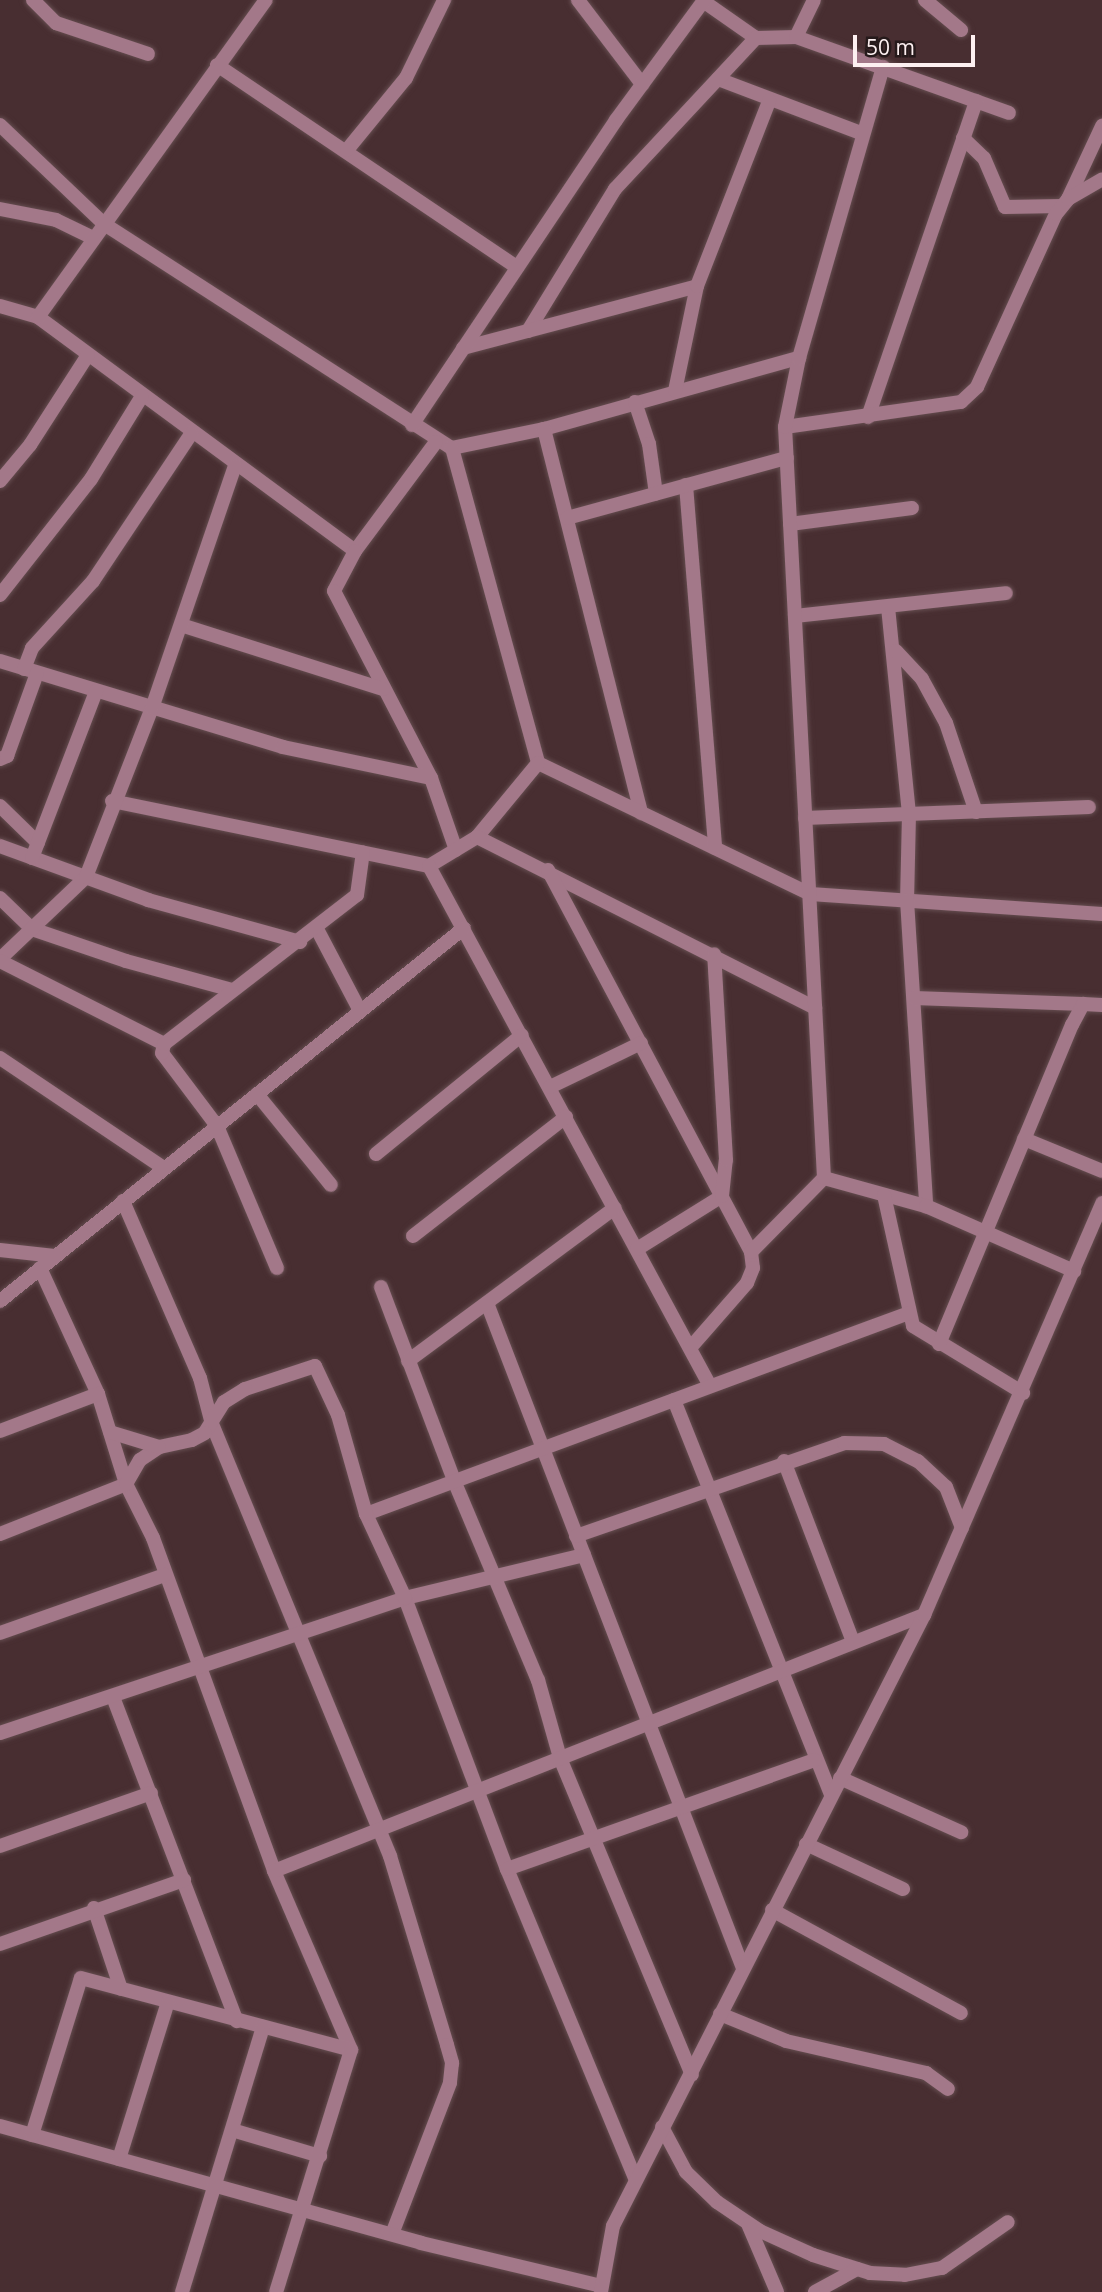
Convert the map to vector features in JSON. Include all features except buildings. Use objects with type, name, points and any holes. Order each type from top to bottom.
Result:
[{"type":"street","points":[[33,0],[55,23],[148,54]]},
{"type":"street","points":[[38,317],[266,0]]},
{"type":"street","points":[[346,150],[406,78],[444,0]]},
{"type":"street","points":[[578,0],[642,84]]},
{"type":"street","points":[[412,425],[642,84],[704,0],[756,38],[796,37],[1009,113]]},
{"type":"street","points":[[796,37],[814,0]]},
{"type":"street","points":[[925,0],[961,30]]},
{"type":"street","points":[[528,331],[615,189],[756,38]]},
{"type":"street","points":[[217,65],[517,267]]},
{"type":"street","points":[[751,1252],[824,1178],[785,427],[799,358],[861,133],[883,67]]},
{"type":"street","points":[[718,79],[861,133]]},
{"type":"street","points":[[675,391],[697,286],[769,100]]},
{"type":"street","points":[[868,417],[976,101]]},
{"type":"street","points":[[0,125],[104,224],[436,442],[452,448],[544,429],[799,358]]},
{"type":"street","points":[[785,427],[961,402],[977,387],[1102,126]]},
{"type":"street","points":[[963,138],[984,158],[1005,207],[1065,202],[1095,189],[1102,179]]},
{"type":"street","points":[[0,209],[56,220],[93,238]]},
{"type":"street","points":[[463,348],[697,286]]},
{"type":"street","points":[[0,306],[38,317],[191,434],[355,551]]},
{"type":"street","points":[[0,481],[30,445],[88,355]]},
{"type":"street","points":[[0,596],[91,479],[142,396]]},
{"type":"street","points":[[635,402],[649,444],[656,494]]},
{"type":"street","points":[[544,429],[641,813]]},
{"type":"street","points":[[0,759],[7,756],[31,671],[32,648],[93,581],[191,434]]},
{"type":"street","points":[[436,442],[355,551],[334,591],[430,778],[456,849]]},
{"type":"street","points":[[452,448],[538,763],[810,894],[1102,914]]},
{"type":"street","points":[[567,518],[787,458]]},
{"type":"street","points":[[164,1044],[0,960],[86,877],[113,801],[152,708],[235,466]]},
{"type":"street","points":[[686,485],[715,848]]},
{"type":"street","points":[[790,524],[912,508]]},
{"type":"street","points":[[795,617],[1006,593]]},
{"type":"street","points":[[888,607],[896,651],[909,814],[907,900],[926,1206]]},
{"type":"street","points":[[181,625],[383,688]]},
{"type":"street","points":[[896,651],[922,679],[946,723],[976,812]]},
{"type":"street","points":[[0,662],[283,747],[430,778]]},
{"type":"street","points":[[32,858],[96,691]]},
{"type":"street","points":[[113,801],[429,866],[477,836],[538,763]]},
{"type":"street","points":[[0,806],[38,843]]},
{"type":"street","points":[[806,818],[1089,807]]},
{"type":"street","points":[[477,836],[816,1008]]},
{"type":"street","points":[[0,846],[148,900],[300,942]]},
{"type":"street","points":[[164,1044],[232,990],[317,929],[356,895],[363,852]]},
{"type":"street","points":[[429,866],[710,1386]]},
{"type":"street","points":[[548,870],[751,1252],[753,1268],[747,1283],[690,1349]]},
{"type":"street","points":[[0,898],[32,929],[126,961],[232,990]]},
{"type":"street","points":[[0,1301],[464,928]]},
{"type":"street","points":[[317,929],[360,1011]]},
{"type":"street","points":[[714,954],[726,1160],[722,1196]]},
{"type":"street","points":[[914,998],[1102,1005]]},
{"type":"street","points":[[939,1345],[1083,1004]]},
{"type":"street","points":[[376,1154],[522,1035]]},
{"type":"street","points":[[550,1087],[641,1043]]},
{"type":"street","points":[[164,1044],[164,1061],[217,1126],[277,1268]]},
{"type":"street","points":[[0,1058],[164,1168]]},
{"type":"street","points":[[257,1094],[331,1185]]},
{"type":"street","points":[[413,1236],[566,1117]]},
{"type":"street","points":[[1024,1139],[1102,1171]]},
{"type":"street","points":[[824,1178],[926,1206],[1074,1271]]},
{"type":"street","points":[[884,1195],[913,1326],[939,1345],[1023,1393]]},
{"type":"street","points":[[636,1249],[722,1196]]},
{"type":"street","points":[[123,1202],[200,1378],[212,1424],[301,1634],[402,1889],[452,2063],[450,2083],[393,2235]]},
{"type":"street","points":[[0,2126],[216,2187],[601,2289],[613,2226],[635,2178],[692,2075],[772,1910],[924,1615],[1023,1393],[1102,1203]]},
{"type":"street","points":[[408,1361],[615,1208]]},
{"type":"street","points":[[0,1250],[55,1256]]},
{"type":"street","points":[[40,1268],[98,1394],[126,1484],[201,1667],[274,1871],[351,2050],[304,2210],[276,2292]]},
{"type":"street","points":[[381,1287],[455,1483],[538,1680],[560,1758],[692,2075]]},
{"type":"street","points":[[487,1303],[678,1808],[743,1968]]},
{"type":"street","points":[[366,1514],[909,1313]]},
{"type":"street","points":[[0,1534],[126,1484],[140,1460],[159,1447],[192,1440],[212,1424],[224,1402],[245,1389],[315,1366],[338,1415],[366,1514],[405,1598],[507,1869],[635,2178]]},
{"type":"street","points":[[0,1431],[98,1394]]},
{"type":"street","points":[[674,1400],[814,1760],[831,1795]]},
{"type":"street","points":[[110,1432],[159,1447]]},
{"type":"street","points":[[576,1536],[708,1487],[844,1443],[884,1444],[918,1461],[946,1487],[962,1528]]},
{"type":"street","points":[[784,1461],[853,1643]]},
{"type":"street","points":[[0,1733],[113,1698],[405,1598],[495,1574],[584,1555]]},
{"type":"street","points":[[0,1633],[165,1575]]},
{"type":"street","points":[[274,1871],[924,1615]]},
{"type":"street","points":[[113,1698],[237,2021]]},
{"type":"street","points":[[507,1869],[814,1760]]},
{"type":"street","points":[[840,1778],[961,1832]]},
{"type":"street","points":[[0,1846],[151,1793]]},
{"type":"street","points":[[806,1844],[903,1889]]},
{"type":"street","points":[[0,1944],[94,1908],[184,1880]]},
{"type":"street","points":[[94,1908],[121,1989]]},
{"type":"street","points":[[772,1910],[961,2012]]},
{"type":"street","points":[[32,2135],[81,1978],[351,2050]]},
{"type":"street","points":[[118,2159],[168,2002]]},
{"type":"street","points":[[720,2014],[786,2041],[926,2073],[948,2089]]},
{"type":"street","points":[[182,2292],[263,2027]]},
{"type":"street","points":[[662,2127],[686,2172],[717,2202],[747,2223],[813,2255],[858,2269],[905,2276],[942,2268],[1007,2222]]},
{"type":"street","points":[[232,2130],[320,2156]]},
{"type":"street","points":[[747,2223],[777,2292]]},
{"type":"street","points":[[815,2292],[858,2269]]}]
